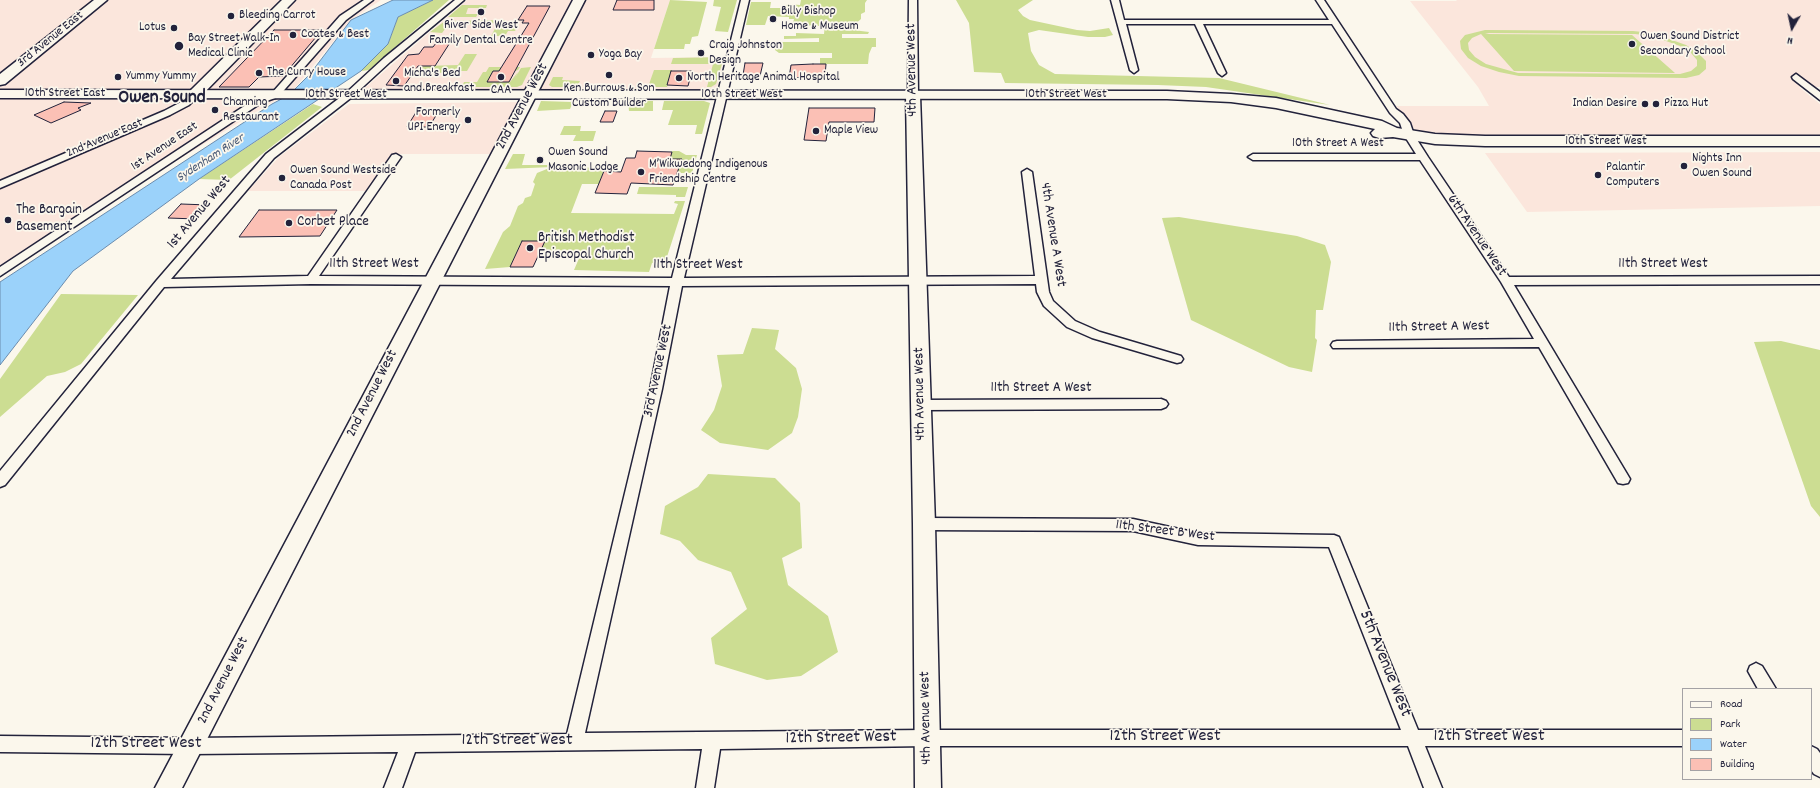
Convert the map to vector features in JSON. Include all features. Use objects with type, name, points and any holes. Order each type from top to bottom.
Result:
[{"type":"main road","name":"10th Street East","points":[[0,94],[282,95]]},
{"type":"main road","name":"10th Street West","points":[[282,95],[1167,95],[1231,98],[1276,103],[1368,122],[1382,126],[1392,132]]},
{"type":"main road","name":"10th Street West","points":[[1209,98],[1380,133],[1392,132],[1485,142],[1820,141]]},
{"type":"main road","points":[[1368,122],[1384,119],[1393,111]]},
{"type":"street","name":"3rd Avenue East","points":[[0,81],[101,0]]},
{"type":"street","name":"2nd Avenue East","points":[[0,185],[167,113],[186,103],[289,0]]},
{"type":"street","name":"1st Avenue East","points":[[0,272],[258,101],[282,95],[343,18],[368,0]]},
{"type":"street","name":"1st Avenue West","points":[[0,481],[161,283],[233,197],[270,156],[349,95],[388,60],[460,0]]},
{"type":"street","name":"2nd Avenue West","points":[[168,788],[579,0]]},
{"type":"street","name":"3rd Avenue West","points":[[574,742],[656,389],[677,282],[745,0]]},
{"type":"street","name":"4th Avenue West","points":[[913,0],[913,95],[922,405],[928,788]]},
{"type":"street","points":[[1116,0],[1134,70]]},
{"type":"street","name":"6th Avenue West","points":[[1320,0],[1393,111],[1405,122],[1409,135],[1506,281],[1541,343],[1623,479]]},
{"type":"street","points":[[1122,22],[1335,22]]},
{"type":"street","points":[[1198,22],[1222,73]]},
{"type":"street","points":[[1796,77],[1820,97]]},
{"type":"street","points":[[311,280],[396,157]]},
{"type":"street","name":"10th Street A West","points":[[1253,157],[1423,157]]},
{"type":"street","name":"4th Avenue A West","points":[[1027,172],[1043,292],[1048,303],[1058,314],[1071,324],[1096,335],[1177,359]]},
{"type":"street","name":"11th Street West","points":[[161,283],[311,280],[677,282],[1042,280]]},
{"type":"street","name":"11th Street West","points":[[1506,281],[1820,280]]},
{"type":"street","name":"11th Street A West","points":[[1337,346],[1541,343]]},
{"type":"street","name":"11th Street A West","points":[[922,405],[1161,404]]},
{"type":"street","name":"11th Street B West","points":[[924,524],[1134,525],[1198,539],[1334,540]]},
{"type":"street","name":"5th Avenue West","points":[[1334,540],[1433,788]]},
{"type":"street","points":[[1756,672],[1767,688]]},
{"type":"street","name":"12th Street West","points":[[0,744],[190,746],[928,738],[1682,738]]},
{"type":"street","points":[[705,788],[712,741]]},
{"type":"street","points":[[393,788],[410,743]]},
{"type":"street","points":[[1812,756],[1820,768]]},
{"type":"shaded area","points":[[0,0],[381,0],[351,20],[291,93],[269,104],[0,269]]},
{"type":"shaded area","points":[[467,0],[670,0],[651,58],[724,57],[716,93],[359,93]]},
{"type":"shaded area","name":"Owen Sound District Secondary School","points":[[1456,0],[1820,0],[1820,87],[1799,87],[1820,104],[1820,137],[1484,139],[1418,134],[1396,106],[1489,106],[1478,87],[1410,1],[1457,1]]},
{"type":"shaded area","points":[[520,102],[492,154],[395,154],[367,191],[248,191],[279,157],[349,104]]},
{"type":"shaded area","points":[[1820,152],[1820,206],[1527,212],[1485,153]]},
{"type":"green space","points":[[433,0],[449,0],[369,70],[361,71],[388,44],[398,17]]},
{"type":"green space","points":[[670,0],[707,2],[698,36],[692,37],[690,44],[685,44],[684,49],[654,49]]},
{"type":"green space","points":[[714,0],[737,0],[728,32],[715,31],[721,7],[713,6]]},
{"type":"green space","points":[[801,0],[867,0],[865,3],[865,12],[861,14],[861,19],[854,25],[853,30],[869,32],[868,34],[842,34],[842,38],[876,38],[876,47],[872,47],[869,54],[868,64],[820,64],[820,58],[832,58],[832,53],[779,53],[775,50],[777,42],[819,42],[819,38],[784,39],[784,36],[796,36],[796,33],[824,34],[825,24],[819,26],[799,25],[793,23],[794,19],[789,19],[789,17],[768,16],[765,25],[746,25],[751,2],[771,2],[770,8],[782,8],[788,4],[800,5]]},
{"type":"green space","points":[[956,0],[1033,0],[1018,10],[1023,16],[1030,20],[1077,30],[1090,31],[1109,28],[1113,35],[1105,37],[1088,37],[1039,30],[1028,33],[1031,51],[1039,65],[1055,74],[1219,78],[1330,105],[1206,87],[1005,83],[1001,73],[974,72],[969,23]]},
{"type":"green space","points":[[462,5],[487,5],[486,8],[468,8],[466,14],[478,14],[476,17],[448,17]]},
{"type":"green space","points":[[505,20],[502,26],[518,26],[515,31],[508,31],[505,36],[491,36],[498,23],[448,25],[442,33],[430,32],[445,21]]},
{"type":"green space","points":[[1485,30],[1633,31],[1652,33],[1686,45],[1698,53],[1706,61],[1706,69],[1699,75],[1686,78],[1519,76],[1499,72],[1481,66],[1468,58],[1461,49],[1460,41],[1465,35]],"holes":[[[1481,34],[1514,71],[1675,73],[1632,35],[1485,34],[1635,34],[1652,36],[1680,46],[1691,53],[1697,60],[1697,66],[1691,71],[1680,74],[1518,73],[1486,64],[1475,57],[1469,50],[1468,43],[1472,38]]]},
{"type":"green space","points":[[465,54],[477,54],[467,71],[446,71],[444,73],[418,71],[421,67],[425,66],[458,65]]},
{"type":"green space","points":[[724,57],[716,84],[711,87],[707,87],[713,64],[671,64],[673,58]]},
{"type":"green space","points":[[489,67],[520,67],[515,71],[493,71],[487,82],[510,82],[518,72],[515,78],[521,68],[531,67],[522,85],[517,87],[462,87],[464,82],[477,82],[483,72],[486,72]]},
{"type":"green space","points":[[654,70],[672,70],[667,87],[648,87]]},
{"type":"green space","points":[[553,77],[563,77],[562,80],[580,81],[577,87],[552,87],[549,85]]},
{"type":"green space","points":[[541,101],[573,102],[570,109],[537,111]]},
{"type":"green space","points":[[628,101],[653,101],[653,111],[629,111]]},
{"type":"green space","points":[[664,101],[704,101],[710,103],[702,134],[695,134],[697,125],[668,125],[673,110],[662,110]]},
{"type":"green space","points":[[313,104],[322,107],[229,180],[199,179]]},
{"type":"green space","points":[[564,126],[581,126],[580,131],[596,131],[593,141],[573,141],[576,135],[560,135]]},
{"type":"green space","points":[[672,151],[679,151],[686,155],[697,155],[692,173],[677,173],[682,159],[670,159]]},
{"type":"green space","points":[[513,154],[525,154],[522,165],[605,168],[599,184],[582,184],[571,213],[674,214],[678,204],[674,203],[675,201],[685,201],[665,263],[652,263],[649,272],[574,270],[580,256],[538,256],[544,241],[522,241],[510,267],[485,269],[503,232],[510,226],[518,206],[523,203],[525,198],[531,196],[535,184],[533,182],[537,173],[552,167],[505,169]]},
{"type":"green space","points":[[639,187],[688,187],[685,197],[676,197],[676,195],[637,194]]},
{"type":"green space","points":[[1179,217],[1297,236],[1325,245],[1331,262],[1323,310],[1316,310],[1315,338],[1317,340],[1312,372],[1289,367],[1191,320],[1162,218]]},
{"type":"green space","points":[[61,294],[138,295],[81,364],[65,372],[47,376],[0,417],[0,379]]},
{"type":"green space","points":[[752,328],[779,330],[775,349],[796,368],[802,389],[798,417],[792,433],[768,450],[720,443],[701,430],[714,410],[722,386],[717,355],[743,354]]},
{"type":"green space","points":[[1781,341],[1820,350],[1820,517],[1811,506],[1754,342]]},
{"type":"green space","points":[[708,474],[775,478],[800,503],[802,548],[782,558],[788,585],[828,616],[838,652],[801,676],[767,680],[715,664],[711,638],[747,609],[731,572],[698,560],[680,541],[660,534],[665,506],[698,487]]},
{"type":"water","name":"Sydenham River","points":[[393,0],[433,0],[398,17],[388,44],[361,71],[199,179],[73,271],[0,365],[0,282],[272,104],[289,95],[310,74],[351,20]]},
{"type":"building","points":[[617,0],[654,0],[654,10],[613,10]]},
{"type":"building","points":[[527,6],[550,6],[509,82],[487,82],[493,71],[499,71],[529,23],[522,23],[524,20],[518,20]]},
{"type":"building","points":[[274,30],[322,30],[283,76],[259,77],[249,87],[219,87]]},
{"type":"building","points":[[440,38],[453,38],[435,66],[418,66],[404,86],[386,85],[408,55],[419,54],[424,47],[433,47]]},
{"type":"building","points":[[745,63],[763,63],[760,76],[743,75]]},
{"type":"building","points":[[826,64],[825,76],[789,78],[791,65]]},
{"type":"building","name":"North Heritage Animal Hospital","points":[[671,71],[692,71],[688,86],[667,85]]},
{"type":"building","points":[[64,102],[91,103],[78,108],[81,110],[51,123],[34,115]]},
{"type":"building","name":"Maple View","points":[[809,108],[875,108],[874,122],[829,122],[826,141],[804,140]]},
{"type":"building","points":[[418,109],[440,109],[429,127],[407,127]]},
{"type":"building","points":[[605,111],[617,111],[613,122],[600,122]]},
{"type":"building","name":"M’Wikwedong Indigenous Friendship Centre","points":[[637,151],[672,152],[670,159],[682,159],[673,185],[631,183],[627,194],[595,193],[604,171],[621,172],[626,158],[635,158]]},
{"type":"building","points":[[181,204],[209,205],[197,219],[168,218]]},
{"type":"building","name":"Corbet Place","points":[[259,210],[337,210],[320,236],[239,237]]},
{"type":"building","name":"British Methodist Episcopal Church","points":[[522,241],[545,241],[533,267],[510,267]]},
{"type":"place","name":"River Side West Family Dental Centre","points":[[481,12]]},
{"type":"place","name":"Bleeding Carrot","points":[[231,16]]},
{"type":"place","name":"Billy Bishop Home & Museum","points":[[773,19]]},
{"type":"place","name":"Lotus","points":[[174,28]]},
{"type":"place","name":"Coates & Best","points":[[293,35]]},
{"type":"place","name":"Owen Sound District Secondary School","points":[[1632,44]]},
{"type":"place","name":"Bay Street Walk-In Medical Clinic","points":[[179,46]]},
{"type":"place","name":"Craig Johnston Design","points":[[701,53]]},
{"type":"place","name":"Yoga Bay","points":[[591,55]]},
{"type":"place","name":"The Curry House","points":[[259,73]]},
{"type":"place","name":"Ken Burrows & Son Custom Builder","points":[[609,75]]},
{"type":"place","name":"Yummy Yummy","points":[[118,77]]},
{"type":"place","name":"CAA","points":[[501,77]]},
{"type":"place","name":"North Heritage Animal Hospital","points":[[679,78]]},
{"type":"place","name":"Micha's Bed and Breakfast","points":[[396,81]]},
{"type":"place","name":"Indian Desire","points":[[1645,104]]},
{"type":"place","name":"Pizza Hut","points":[[1656,104]]},
{"type":"place","name":"Channing Restaurant","points":[[215,110]]},
{"type":"place","name":"Formerly UPI Energy","points":[[468,120]]},
{"type":"place","name":"Maple View","points":[[816,131]]},
{"type":"place","name":"Owen Sound Masonic Lodge","points":[[540,160]]},
{"type":"place","name":"Nights Inn Owen Sound","points":[[1684,166]]},
{"type":"place","name":"M’Wikwedong Indigenous Friendship Centre","points":[[641,172]]},
{"type":"place","name":"Palantir Computers","points":[[1598,175]]},
{"type":"place","name":"Owen Sound Westside Canada Post","points":[[282,178]]},
{"type":"place","name":"The Bargain Basement","points":[[8,220]]},
{"type":"place","name":"Corbet Place","points":[[289,223]]},
{"type":"place","name":"British Methodist Episcopal Church","points":[[530,248]]},
{"type":"district","name":"Owen Sound","points":[[162,99]]}]
